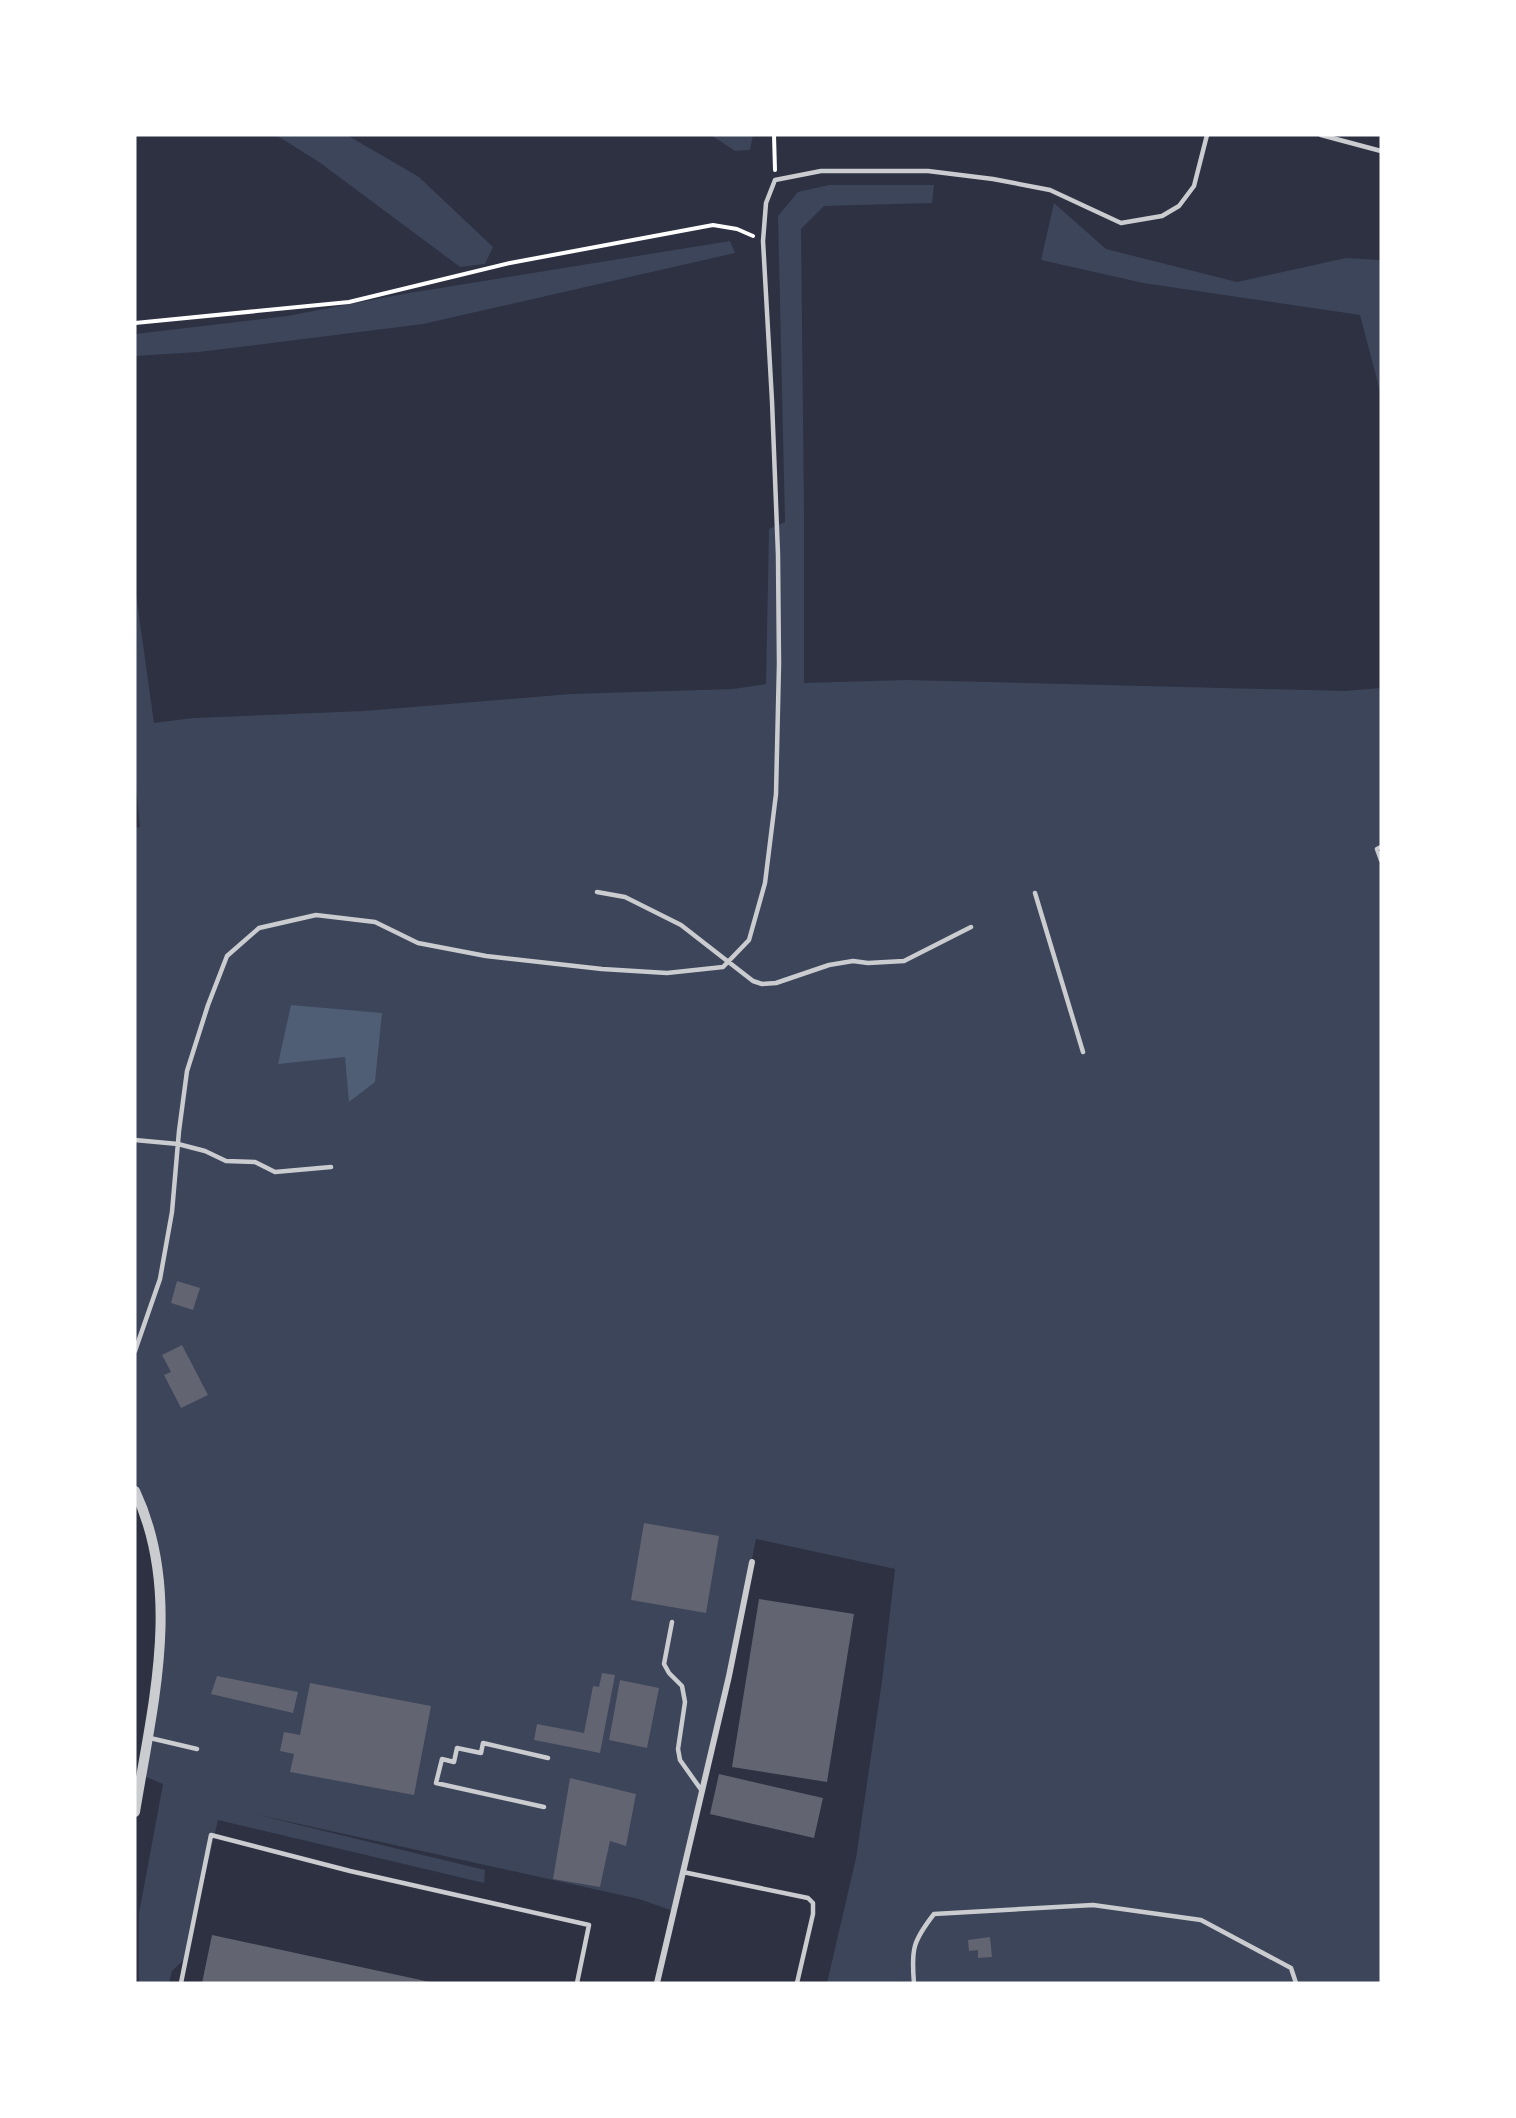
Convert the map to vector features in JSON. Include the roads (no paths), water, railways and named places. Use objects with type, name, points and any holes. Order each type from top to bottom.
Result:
[{"type":"street","points":[[135,1491],[150,1533],[160,1573],[160,1660],[135,1812]]},
{"type":"street","points":[[657,1983],[729,1676],[752,1562]]},
{"type":"lane","points":[[135,1351],[160,1279],[172,1212],[187,1071],[208,1005],[227,956],[259,928],[316,915],[375,922],[418,943],[498,958],[667,973],[723,967],[750,940],[765,883],[776,794],[779,664],[778,555],[763,241],[766,203],[775,180],[821,171],[928,171],[993,179],[1050,190],[1121,223],[1162,216],[1179,206],[1194,186],[1207,135]]},
{"type":"lane","points":[[1321,135],[1381,151]]},
{"type":"lane","points":[[1381,847],[1377,849],[1381,860]]},
{"type":"lane","points":[[597,892],[625,897],[681,925],[753,981],[762,984],[776,983],[829,965],[853,961],[868,963],[904,961],[971,927]]},
{"type":"lane","points":[[1035,893],[1083,1052]]},
{"type":"lane","points":[[135,1140],[178,1144],[226,1161],[255,1162],[275,1172],[332,1167]]},
{"type":"lane","points":[[672,1622],[664,1664],[669,1673],[682,1686],[685,1702],[678,1749],[680,1760],[702,1791]]},
{"type":"lane","points":[[147,1738],[197,1749]]},
{"type":"lane","points":[[544,1807],[436,1783],[441,1759],[454,1762],[457,1748],[481,1753],[483,1743],[548,1758]]},
{"type":"lane","points":[[181,1983],[211,1835],[590,1926],[577,1983]]},
{"type":"lane","points":[[683,1872],[808,1898],[813,1903],[813,1914],[797,1983]]},
{"type":"lane","points":[[914,1983],[912,1962],[917,1936],[934,1914],[1093,1905],[1201,1920],[1291,1968],[1296,1983]]}]
